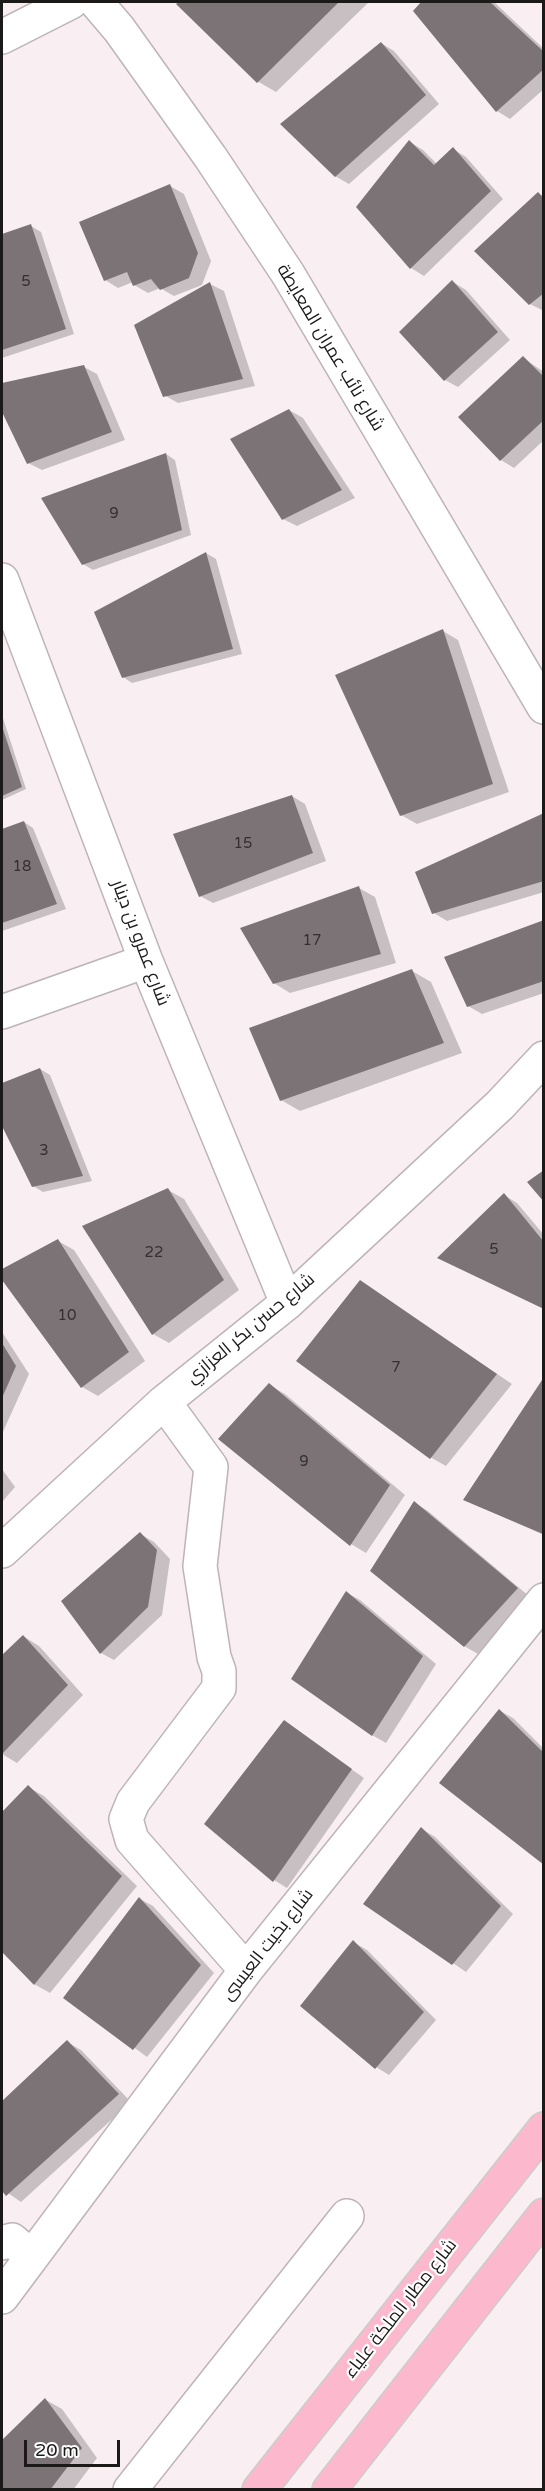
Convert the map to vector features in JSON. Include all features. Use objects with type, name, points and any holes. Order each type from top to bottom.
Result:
[{"type":"highway","name":"شارع مطار الملكة علياء","points":[[259,2490],[543,2129]]},
{"type":"highway","points":[[341,2481],[543,2215]]},
{"type":"street","points":[[2,37],[71,2]]},
{"type":"street","name":"شارع نائب عمران المعايطة","points":[[96,2],[119,29],[211,158],[288,274],[543,708]]},
{"type":"street","name":"شارع عمرو بن دينار","points":[[2,580],[146,961],[286,1303]]},
{"type":"street","points":[[2,1012],[146,961]]},
{"type":"street","name":"شارع حسن بكر العزازي","points":[[2,1551],[164,1402],[286,1303],[500,1105],[543,1058]]},
{"type":"street","name":"شارع حسن بكر العزازي","points":[[500,1105],[543,1082]]},
{"type":"street","points":[[164,1402],[211,1467],[200,1566],[212,1646],[219,1671],[219,1688],[133,1802],[126,1819],[132,1840],[246,1970]]},
{"type":"street","name":"شارع بخيت العيسى","points":[[2,2297],[12,2242],[246,1970],[543,1600]]},
{"type":"street","points":[[130,2490],[347,2216]]},
{"type":"building","points":[[179,2],[339,2],[257,83],[176,4]]},
{"type":"building","points":[[421,2],[490,2],[544,52],[544,69],[496,112],[413,11]]},
{"type":"building","points":[[381,42],[426,95],[335,177],[280,124]]},
{"type":"building","points":[[409,140],[434,165],[453,147],[491,191],[410,269],[356,207]]},
{"type":"building","points":[[170,184],[198,253],[189,278],[160,290],[151,279],[133,286],[127,272],[104,281],[79,222]]},
{"type":"building","points":[[538,192],[544,198],[544,293],[529,305],[474,251]]},
{"type":"building","points":[[31,224],[66,329],[2,350],[2,234]]},
{"type":"building","points":[[452,280],[498,332],[444,381],[399,332]]},
{"type":"building","points":[[210,282],[243,379],[163,397],[134,325]]},
{"type":"building","points":[[523,356],[544,377],[544,420],[500,461],[458,417]]},
{"type":"building","points":[[84,365],[112,432],[27,464],[2,412],[2,383]]},
{"type":"building","points":[[289,409],[342,490],[282,520],[230,439]]},
{"type":"building","points":[[166,453],[182,530],[82,565],[41,498]]},
{"type":"building","points":[[206,552],[233,649],[122,678],[94,612]]},
{"type":"building","points":[[443,629],[493,784],[400,816],[335,675]]},
{"type":"building","points":[[2,726],[22,787],[2,796]]},
{"type":"building","points":[[292,795],[313,853],[199,897],[173,834]]},
{"type":"building","points":[[544,813],[544,881],[432,914],[415,872]]},
{"type":"building","points":[[24,821],[57,904],[2,923],[2,829]]},
{"type":"building","points":[[359,886],[381,954],[273,984],[240,928]]},
{"type":"building","points":[[544,920],[544,981],[467,1007],[444,957]]},
{"type":"building","points":[[412,969],[444,1043],[280,1101],[249,1028]]},
{"type":"building","points":[[40,1068],[83,1176],[32,1187],[2,1126],[2,1083]]},
{"type":"building","points":[[544,1170],[544,1202],[527,1182]]},
{"type":"building","points":[[168,1188],[224,1280],[152,1335],[82,1226]]},
{"type":"building","points":[[504,1193],[544,1242],[544,1309],[437,1258]]},
{"type":"building","points":[[58,1239],[129,1352],[81,1388],[2,1280],[2,1269]]},
{"type":"building","points":[[360,1280],[497,1374],[430,1459],[296,1361]]},
{"type":"building","points":[[2,1343],[16,1366],[2,1398]]},
{"type":"building","points":[[542,1380],[544,1382],[543,1534],[463,1500]]},
{"type":"building","points":[[269,1383],[390,1485],[350,1546],[218,1439]]},
{"type":"building","points":[[414,1501],[518,1588],[464,1647],[370,1571]]},
{"type":"building","points":[[140,1532],[157,1550],[148,1607],[100,1654],[61,1601]]},
{"type":"building","points":[[346,1591],[423,1656],[372,1736],[291,1679]]},
{"type":"building","points":[[23,1635],[68,1685],[2,1754],[2,1655]]},
{"type":"building","points":[[499,1709],[544,1753],[544,1865],[439,1783]]},
{"type":"building","points":[[284,1720],[352,1769],[273,1882],[204,1824]]},
{"type":"building","points":[[28,1785],[122,1876],[34,1985],[2,1952],[2,1812]]},
{"type":"building","points":[[421,1827],[501,1906],[452,1965],[363,1904]]},
{"type":"building","points":[[139,1897],[201,1965],[133,2050],[63,1998]]},
{"type":"building","points":[[353,1940],[424,2012],[375,2069],[300,2006]]},
{"type":"building","points":[[67,2040],[119,2094],[6,2196],[2,2191],[2,2101]]},
{"type":"building","points":[[45,2398],[82,2448],[50,2490],[2,2490],[2,2440]]}]
